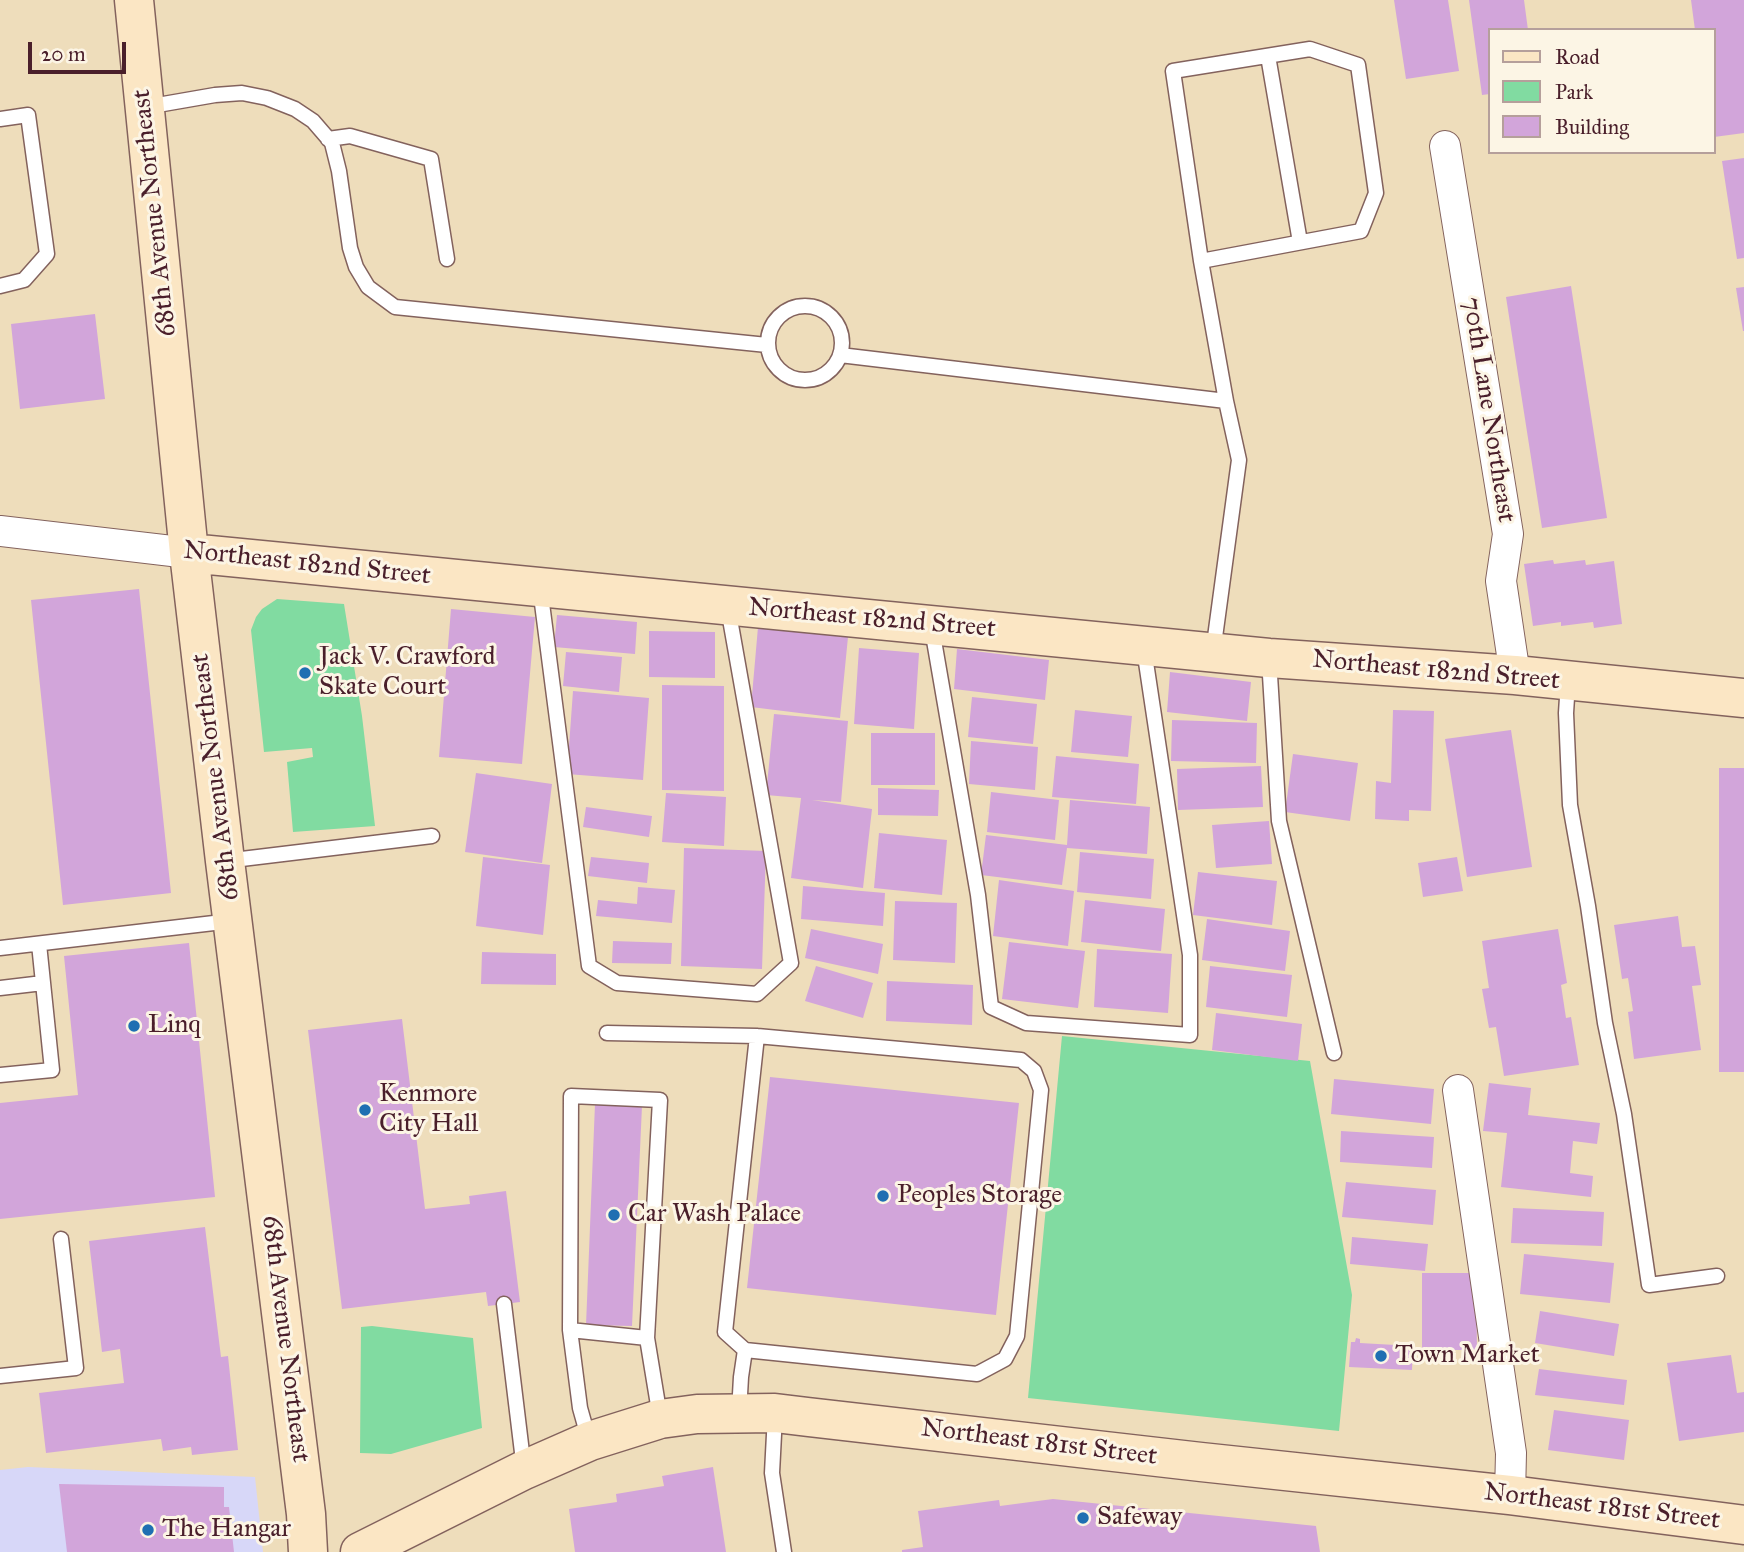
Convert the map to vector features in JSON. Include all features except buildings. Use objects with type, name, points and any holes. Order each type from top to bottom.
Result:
[{"type":"street","name":"68th Avenue Northeast","points":[[134,0],[189,553],[305,1500],[308,1552]]},
{"type":"street","name":"70th Lane Northeast","points":[[1445,146],[1508,534],[1501,581],[1515,676]]},
{"type":"street","name":"Northeast 182nd Street","points":[[0,531],[189,553],[1213,652],[1515,676],[1744,698]]},
{"type":"street","points":[[1458,1090],[1511,1453],[1510,1495]]},
{"type":"street","name":"Northeast 181st Street","points":[[360,1552],[524,1470],[590,1441],[660,1419],[697,1413],[757,1413],[1510,1495],[1744,1525]]},
{"type":"lane","points":[[1201,261],[1361,230],[1376,193],[1358,65],[1310,50],[1173,71],[1201,261],[1239,460],[1213,652]]},
{"type":"lane","points":[[1268,56],[1300,242]]},
{"type":"lane","points":[[144,107],[215,94],[242,93],[295,108],[313,121],[332,143],[339,171],[350,248],[356,267],[368,287],[395,307],[767,345]]},
{"type":"lane","points":[[0,119],[28,115],[47,254],[24,280],[0,286]]},
{"type":"lane","points":[[328,139],[350,136],[431,159],[447,260]]},
{"type":"lane","points":[[805,305],[817,307],[837,323],[841,335],[840,355],[831,369],[821,377],[797,380],[776,367],[767,345],[768,333],[774,322],[792,308],[805,305]]},
{"type":"lane","points":[[840,355],[1226,401]]},
{"type":"lane","points":[[540,587],[589,966],[617,983],[757,994],[791,963],[727,605]]},
{"type":"lane","points":[[931,624],[978,895],[991,1007],[1026,1023],[1190,1035],[1190,955],[1143,645]]},
{"type":"lane","points":[[1269,657],[1279,821],[1334,1053]]},
{"type":"lane","points":[[1568,681],[1566,713],[1570,804],[1649,1285],[1717,1276]]},
{"type":"lane","points":[[225,861],[432,836]]},
{"type":"lane","points":[[0,948],[233,921]]},
{"type":"lane","points":[[0,1076],[52,1070],[39,944]]},
{"type":"lane","points":[[0,988],[43,983]]},
{"type":"lane","points":[[607,1033],[757,1036],[1021,1060],[1034,1071],[1041,1090],[1017,1336],[1005,1359],[977,1374],[745,1350],[725,1332],[757,1036]]},
{"type":"lane","points":[[590,1441],[580,1408],[570,1330],[571,1096],[660,1100],[647,1338],[660,1419]]},
{"type":"lane","points":[[0,1376],[76,1368],[61,1239]]},
{"type":"lane","points":[[504,1304],[524,1470]]},
{"type":"lane","points":[[570,1330],[647,1338]]},
{"type":"lane","points":[[745,1350],[741,1377],[757,1413],[772,1474],[785,1552]]},
{"type":"shaded area","points":[[28,1467],[255,1477],[263,1552],[0,1552],[0,1470]]},
{"type":"green space","name":"Jack V. Crawford Skate Court","points":[[277,599],[344,604],[362,716],[375,826],[293,832],[287,762],[313,757],[312,748],[264,752],[251,630],[262,609]]},
{"type":"green space","points":[[1062,1036],[1310,1061],[1352,1295],[1339,1431],[1028,1398]]},
{"type":"green space","points":[[361,1327],[473,1338],[482,1428],[391,1454],[360,1453]]},
{"type":"place","name":"Jack V. Crawford Skate Court","points":[[305,673]]},
{"type":"place","name":"Linq","points":[[134,1026]]},
{"type":"place","name":"Kenmore City Hall","points":[[365,1110]]},
{"type":"place","name":"Peoples Storage","points":[[883,1196]]},
{"type":"place","name":"Car Wash Palace","points":[[614,1215]]},
{"type":"place","name":"Town Market","points":[[1381,1356]]},
{"type":"place","name":"Safeway","points":[[1083,1518]]},
{"type":"place","name":"The Hangar","points":[[148,1530]]}]
